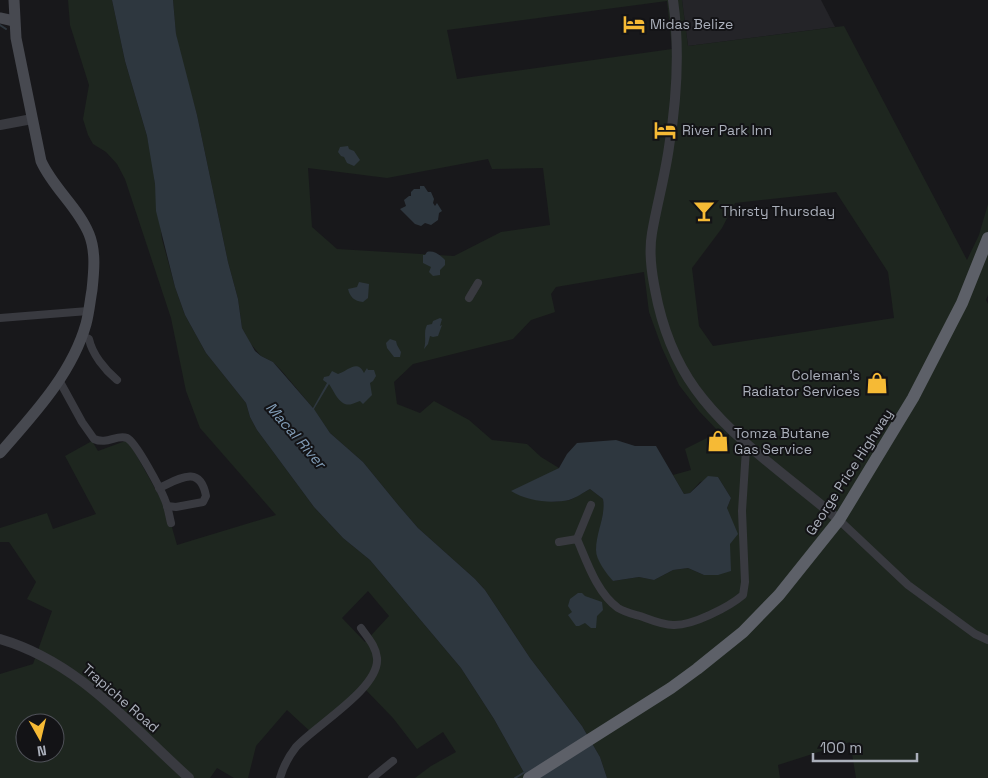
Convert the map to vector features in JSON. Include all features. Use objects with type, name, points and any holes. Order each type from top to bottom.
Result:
[{"type":"highway","name":"George Price Highway","points":[[529,778],[691,674],[743,632],[779,595],[838,520],[913,398],[962,303],[988,238]]},
{"type":"main road","points":[[2,449],[59,380],[75,352],[82,336],[88,311],[94,269],[91,240],[83,222],[45,170],[38,150],[16,38],[14,0]]},
{"type":"main road","points":[[0,12],[14,18]]},
{"type":"main road","points":[[0,18],[14,18]]},
{"type":"street","points":[[673,0],[677,34],[676,87],[669,148],[652,235],[651,251],[655,291],[667,332],[690,381],[714,413],[838,520],[908,585],[975,634],[988,640]]},
{"type":"street","points":[[0,125],[32,119]]},
{"type":"street","points":[[469,298],[478,283]]},
{"type":"street","points":[[0,318],[88,311]]},
{"type":"street","points":[[82,336],[89,339],[96,355],[117,380]]},
{"type":"street","points":[[59,380],[82,422],[94,439],[104,442],[128,438],[139,452],[159,488],[167,506],[171,523]]},
{"type":"street","points":[[591,505],[578,539],[596,580],[605,594],[619,609],[661,624],[676,626],[691,622],[721,610],[743,595],[745,582],[742,503],[746,449],[749,445]]},
{"type":"street","points":[[159,488],[188,477],[196,477],[202,482],[206,496],[203,502],[176,507],[167,506]]},
{"type":"street","points":[[559,542],[578,539]]},
{"type":"street","points":[[280,778],[295,748],[338,712],[375,674],[378,658],[376,651],[361,628]]},
{"type":"street","name":"Trapiche Road","points":[[0,639],[35,652],[67,670],[115,708],[189,778]]},
{"type":"street","points":[[372,778],[392,761]]},
{"type":"shaded area","points":[[68,0],[112,0],[125,61],[147,136],[162,239],[185,315],[206,353],[246,403],[250,417],[257,430],[314,507],[343,538],[370,560],[461,668],[494,719],[527,778],[415,778],[431,766],[456,752],[443,732],[417,749],[393,718],[365,689],[314,735],[287,710],[256,746],[248,778],[234,778],[217,768],[210,778],[0,778],[0,674],[33,664],[52,611],[27,599],[36,582],[9,542],[0,542],[0,528],[47,513],[53,529],[96,514],[65,456],[92,441],[98,451],[128,440],[167,510],[177,545],[276,515],[200,428],[186,391],[171,318],[125,179],[117,164],[106,152],[93,144],[88,135],[83,119],[89,85],[70,25]],"holes":[[[368,591],[389,616],[365,642],[342,618]]]},
{"type":"shaded area","points":[[173,0],[682,0],[688,46],[844,26],[967,260],[979,235],[988,204],[988,295],[986,300],[988,304],[988,778],[856,778],[850,742],[778,765],[780,778],[607,778],[600,757],[582,726],[530,658],[485,590],[418,528],[363,462],[330,433],[313,408],[281,370],[273,362],[261,356],[250,343],[242,328],[238,299],[228,262],[197,115],[176,35]],"holes":[[[667,1],[672,49],[457,79],[447,30]],[[488,159],[492,169],[543,168],[550,225],[501,232],[454,256],[337,249],[312,227],[308,168],[387,178]],[[836,192],[888,272],[894,318],[713,346],[699,326],[692,268],[722,228],[735,203]],[[644,272],[649,312],[662,348],[679,385],[699,411],[719,432],[685,449],[691,470],[673,475],[684,494],[690,493],[700,482],[718,477],[731,498],[727,508],[730,571],[704,575],[688,568],[673,570],[654,580],[639,577],[613,581],[596,551],[604,508],[603,499],[590,489],[570,500],[552,502],[541,478],[559,468],[541,457],[527,444],[492,440],[469,420],[434,401],[420,413],[397,404],[394,382],[413,364],[513,339],[531,320],[555,312],[551,294],[556,287]]]},
{"type":"shaded area","points":[[682,0],[821,0],[835,27],[688,46]]},
{"type":"water","name":"Macal River","points":[[112,0],[173,0],[176,34],[197,115],[228,262],[238,299],[242,328],[255,351],[273,362],[313,408],[327,383],[323,380],[324,377],[329,376],[332,371],[338,374],[355,366],[364,373],[367,368],[368,370],[374,370],[376,376],[370,383],[372,395],[363,404],[360,401],[348,405],[344,404],[329,384],[314,409],[330,433],[363,462],[418,528],[485,590],[530,658],[582,726],[600,757],[607,778],[527,778],[494,719],[461,668],[370,560],[343,538],[314,507],[257,430],[250,417],[246,403],[206,353],[185,315],[175,287],[156,211],[155,184],[147,136],[125,61]]},
{"type":"water","points":[[348,146],[360,160],[354,166],[347,163],[338,152],[340,147]]},
{"type":"water","points":[[420,186],[424,186],[428,192],[431,192],[434,199],[433,203],[435,206],[437,203],[442,211],[439,213],[438,220],[431,225],[425,223],[421,226],[415,224],[400,209],[406,206],[404,200],[411,196],[411,192],[414,189],[420,189]]},
{"type":"water","points":[[427,252],[434,252],[445,260],[445,265],[440,270],[440,275],[433,276],[429,272],[431,267],[423,263],[423,255]]},
{"type":"water","points":[[359,282],[369,284],[368,298],[363,302],[353,298],[348,289],[357,287]]},
{"type":"water","points":[[440,318],[442,319],[440,326],[442,325],[438,336],[430,336],[428,344],[424,349],[427,325]]},
{"type":"water","points":[[390,339],[396,341],[401,352],[400,357],[394,357],[387,348],[386,343]]},
{"type":"water","points":[[616,440],[635,446],[656,446],[684,494],[690,493],[708,476],[718,477],[731,498],[727,508],[738,534],[730,544],[731,571],[718,575],[704,575],[688,568],[673,570],[654,580],[639,577],[613,581],[596,554],[596,543],[604,505],[603,499],[590,489],[572,499],[555,502],[539,501],[511,491],[559,468],[567,454],[577,443]]},
{"type":"water","points":[[578,593],[602,602],[603,610],[597,616],[596,628],[591,628],[585,623],[576,626],[568,615],[572,612],[568,606],[570,599]]},
{"type":"waterway","points":[[0,25],[6,29]]},
{"type":"waterway","points":[[515,778],[525,772]]},
{"type":"place","name":"Midas Belize","points":[[634,24]]},
{"type":"place","name":"River Park Inn","points":[[665,130]]},
{"type":"place","name":"Thirsty Thursday","points":[[704,211]]},
{"type":"place","name":"Coleman's Radiator Services","points":[[877,383]]},
{"type":"place","name":"Tomza Butane Gas Service","points":[[718,441]]}]
